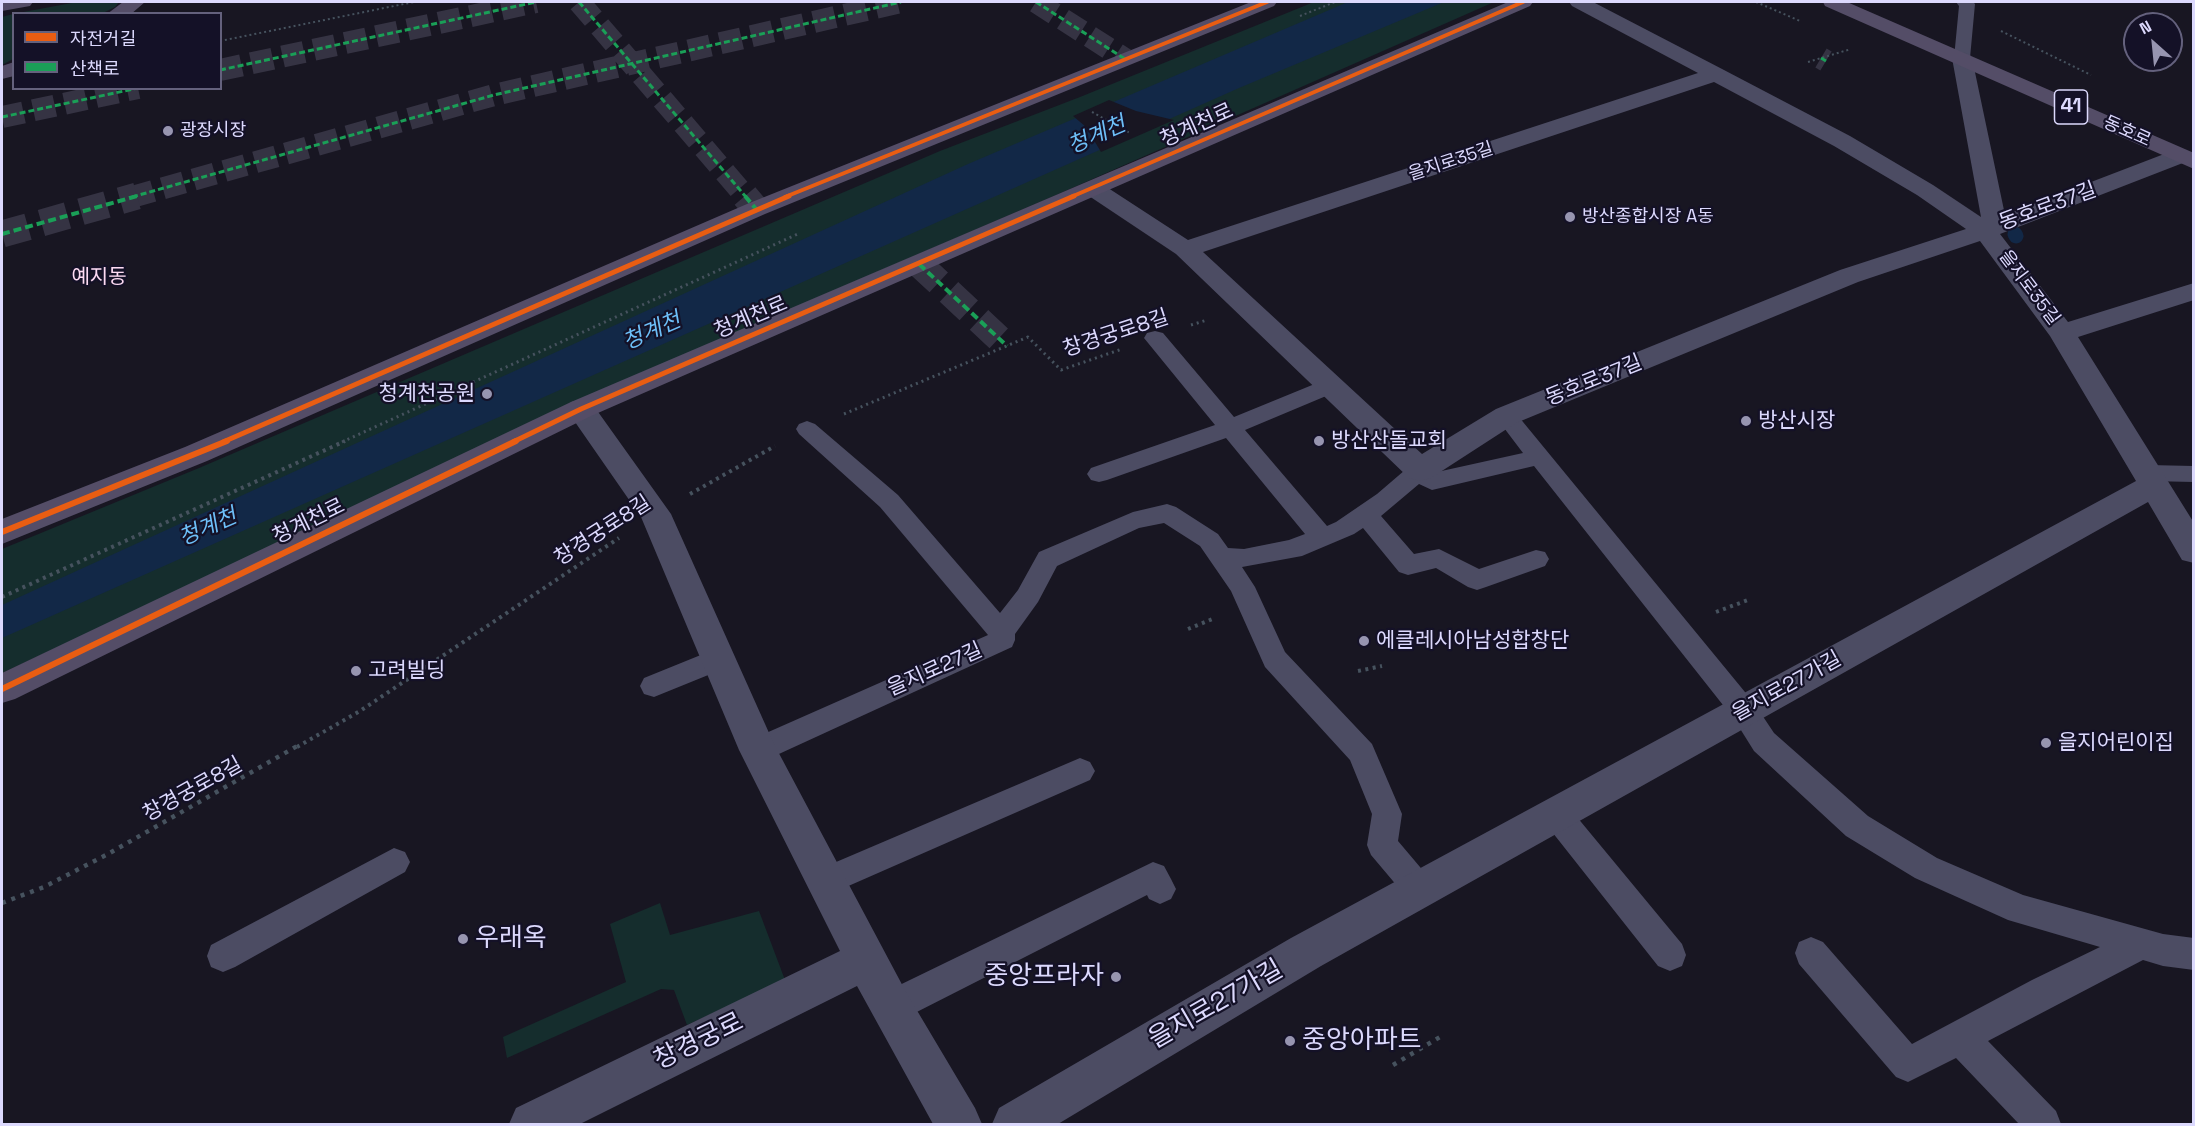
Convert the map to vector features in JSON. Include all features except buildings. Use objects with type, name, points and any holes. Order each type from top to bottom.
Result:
[{"type":"main road","points":[[2,5],[23,2]]},
{"type":"main road","points":[[120,12],[135,2]]},
{"type":"main road","points":[[2,532],[196,454],[756,209],[1267,2]]},
{"type":"main road","name":"청계천로","points":[[2,689],[581,409],[1523,2]]},
{"type":"main road","name":"동호로","points":[[1832,2],[2187,159]]},
{"type":"street","name":"을지로35길","points":[[1579,2],[1842,141],[1990,229],[2062,333],[2193,551]]},
{"type":"street","points":[[1962,58],[1990,229]]},
{"type":"street","name":"을지로35길","points":[[1185,249],[1717,74]]},
{"type":"street","name":"동호로37길","points":[[1420,470],[1506,416],[1849,276],[2187,159]]},
{"type":"street","points":[[1094,189],[1185,249],[1420,470]]},
{"type":"street","points":[[2062,333],[2190,295]]},
{"type":"street","points":[[581,409],[655,514],[758,750],[891,1007],[959,1125]]},
{"type":"street","name":"을지로27가길","points":[[1015,1125],[1306,952],[1744,711],[2151,479]]},
{"type":"street","name":"창경궁로","points":[[532,1125],[867,959]]},
{"type":"lane","points":[[1962,58],[1965,3]]},
{"type":"lane","points":[[1155,338],[1322,537]]},
{"type":"lane","points":[[1099,474],[1229,428],[1330,386]]},
{"type":"lane","points":[[1506,416],[1744,711],[1764,742],[1857,826],[1926,868],[2019,909],[2142,944],[2193,954]]},
{"type":"lane","points":[[807,429],[889,501],[1001,632]]},
{"type":"lane","points":[[1221,557],[1244,558],[1293,549],[1345,528],[1386,500],[1420,470],[1432,482],[1539,457]]},
{"type":"lane","points":[[2151,479],[2193,474]]},
{"type":"lane","name":"을지로27길","points":[[758,750],[1002,640],[1001,632],[1029,595],[1039,572],[1048,559],[1132,521],[1167,513],[1209,540],[1221,557]]},
{"type":"lane","points":[[1365,514],[1408,565],[1440,558],[1478,580],[1536,559]]},
{"type":"lane","points":[[1221,557],[1242,587],[1275,659],[1362,753],[1387,814],[1382,845],[1419,890]]},
{"type":"lane","points":[[654,686],[718,659]]},
{"type":"lane","points":[[826,881],[1080,771]]},
{"type":"lane","points":[[1556,814],[1670,955]]},
{"type":"lane","points":[[223,956],[394,862]]},
{"type":"lane","points":[[891,1007],[1152,876],[1160,889]]},
{"type":"lane","points":[[1811,953],[1908,1065],[2142,944]]},
{"type":"lane","points":[[1960,1037],[2043,1125]]},
{"type":"path","points":[[222,41],[414,2]]},
{"type":"path","points":[[1299,17],[1335,2]]},
{"type":"path","points":[[1965,3],[1986,24],[2092,75]]},
{"type":"path","points":[[1090,111],[1132,135]]},
{"type":"path","points":[[2,597],[807,230]]},
{"type":"path","points":[[1358,671],[1382,666]]},
{"type":"path","points":[[1393,1065],[1440,1037]]},
{"type":"green space","points":[[77,2],[119,2],[105,12],[23,12]]},
{"type":"green space","name":"청계천공원","points":[[1314,2],[1494,2],[763,321],[2,673],[2,549],[199,468],[940,151]]},
{"type":"green space","points":[[12,14],[12,60],[2,65],[2,17]]},
{"type":"green space","points":[[660,903],[670,935],[759,911],[785,980],[687,1025],[674,990],[661,989],[507,1058],[503,1037],[626,982],[610,924]]},
{"type":"water","name":"청계천","points":[[1348,2],[1444,2],[1239,88],[2,638],[2,605],[968,164]]},
{"type":"pier","points":[[1109,100],[1136,111],[1174,120],[1101,152],[1086,127],[1073,116]]},
{"type":"tunnel","points":[[222,70],[536,2]]},
{"type":"tunnel","points":[[579,2],[632,64]]},
{"type":"tunnel","points":[[632,64],[901,2]]},
{"type":"tunnel","points":[[1036,2],[1125,59]]},
{"type":"tunnel","points":[[1821,58],[1826,61]]},
{"type":"tunnel","points":[[132,197],[494,95],[632,64]]},
{"type":"tunnel","points":[[632,64],[746,197]]},
{"type":"tunnel","points":[[2,117],[129,90]]},
{"type":"tunnel","points":[[2,234],[137,196]]},
{"type":"tunnel","points":[[745,196],[756,209]]},
{"type":"tunnel","points":[[919,264],[1007,346]]},
{"type":"marked path","points":[[222,70],[536,2]]},
{"type":"marked path","points":[[579,2],[756,209]]},
{"type":"marked path","points":[[2,234],[494,95],[901,2]]},
{"type":"marked path","points":[[1036,2],[1125,59]]},
{"type":"marked path","points":[[1821,58],[1826,61]]},
{"type":"marked path","points":[[2,117],[129,90]]},
{"type":"marked path","points":[[919,264],[1007,346]]},
{"type":"cycle path","points":[[2,532],[196,454],[756,209],[1267,2]]},
{"type":"cycle path","points":[[2,689],[581,409],[1523,2]]},
{"type":"place","name":"광장시장","points":[[168,131]]},
{"type":"place","name":"방산종합시장 A동","points":[[1570,217]]},
{"type":"place","name":"청계천공원","points":[[487,394]]},
{"type":"place","name":"방산시장","points":[[1746,421]]},
{"type":"place","name":"방산산돌교회","points":[[1319,441]]},
{"type":"place","name":"에클레시아남성합창단","points":[[1364,641]]},
{"type":"place","name":"고려빌딩","points":[[356,671]]},
{"type":"place","name":"을지어린이집","points":[[2046,743]]},
{"type":"place","name":"우래옥","points":[[463,939]]},
{"type":"place","name":"중앙프라자","points":[[1116,977]]},
{"type":"place","name":"중앙아파트","points":[[1290,1041]]},
{"type":"district","name":"예지동","points":[[99,278]]}]
